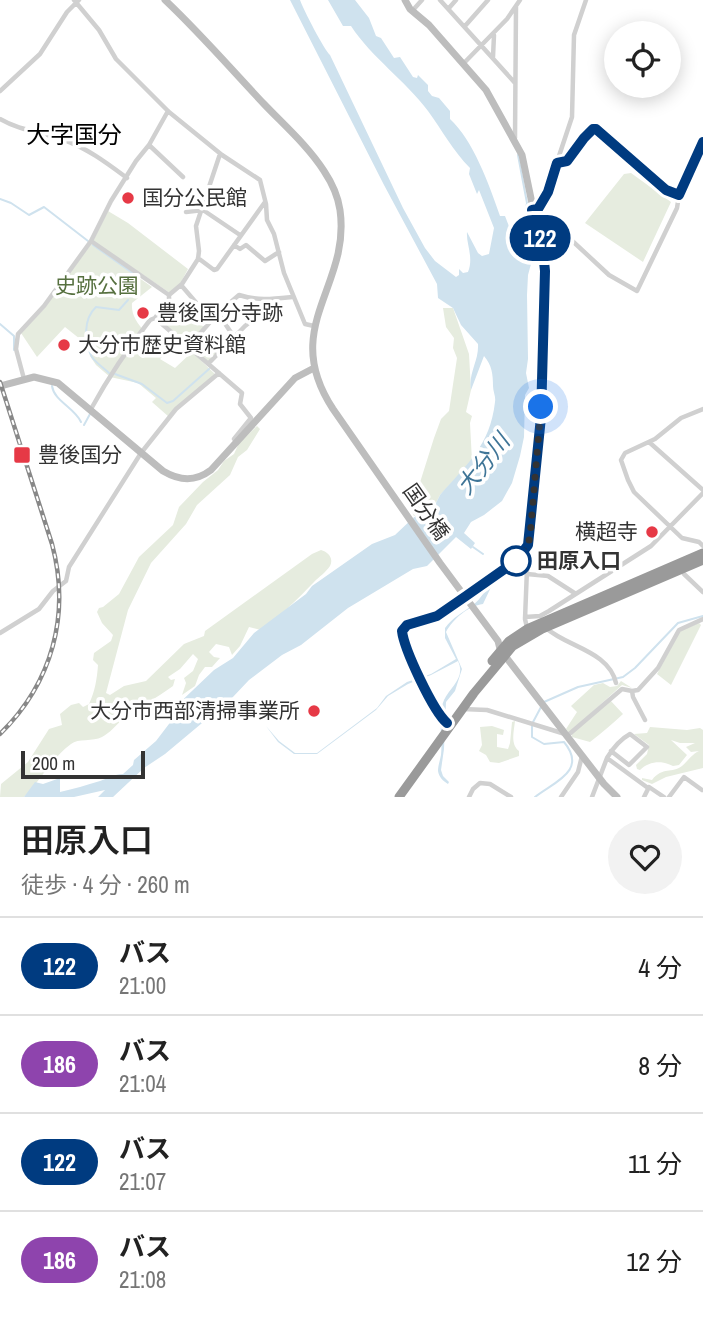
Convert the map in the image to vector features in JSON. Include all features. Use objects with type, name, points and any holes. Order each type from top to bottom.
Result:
[{"type":"highway","points":[[415,776],[447,723],[502,652],[527,628],[703,547]]},
{"type":"highway","points":[[399,797],[502,652],[545,627],[703,560]]},
{"type":"street","points":[[0,386],[24,379],[55,381],[167,474],[188,480],[208,473],[295,378],[314,368],[314,326],[340,240],[340,209],[331,183],[309,152],[165,0]]},
{"type":"street","points":[[405,0],[412,11],[427,23],[486,90],[515,138],[523,155],[545,262],[541,407],[530,537],[521,556],[483,584],[469,605],[407,625],[401,632],[420,679],[447,723]]},
{"type":"street","points":[[412,11],[422,0]]},
{"type":"street","points":[[440,0],[516,84]]},
{"type":"street","points":[[449,8],[456,0]]},
{"type":"street","points":[[465,26],[488,0]]},
{"type":"street","points":[[511,0],[518,4]]},
{"type":"street","points":[[535,209],[548,192],[572,117],[574,35],[586,0]]},
{"type":"street","points":[[0,91],[40,54],[76,1],[99,30],[116,59],[168,111],[220,153],[258,178],[266,201],[267,220],[302,319],[306,325],[314,326]]},
{"type":"street","points":[[463,64],[494,34],[518,4]]},
{"type":"street","points":[[515,138],[518,4]]},
{"type":"street","points":[[493,58],[494,34]]},
{"type":"street","points":[[24,379],[16,352],[16,336],[44,306],[91,241],[111,201],[149,145],[168,111]]},
{"type":"street","points":[[0,119],[15,127],[74,144],[127,178]]},
{"type":"street","points":[[557,163],[567,161],[586,135],[596,129],[666,190],[679,195]]},
{"type":"street","points":[[535,209],[609,275],[637,291],[677,208],[679,195],[703,142]]},
{"type":"street","points":[[149,145],[183,177]]},
{"type":"street","points":[[91,409],[127,351],[150,320],[155,318],[169,295],[181,285],[198,258],[196,227],[220,153]]},
{"type":"street","points":[[198,258],[215,270],[223,263],[266,201]]},
{"type":"street","points":[[186,212],[203,210],[240,235]]},
{"type":"street","points":[[91,241],[169,295]]},
{"type":"street","points":[[234,245],[240,249],[246,246],[265,261],[279,252]]},
{"type":"street","points":[[181,285],[200,306],[198,309],[211,320]]},
{"type":"street","points":[[218,353],[197,337],[218,313],[240,295],[249,300],[292,297]]},
{"type":"street","points":[[208,364],[267,309],[268,300]]},
{"type":"street","points":[[218,313],[234,337]]},
{"type":"street","points":[[155,318],[242,393],[240,403],[250,417],[234,439],[237,443]]},
{"type":"street","name":"国分橋","points":[[314,368],[326,397],[502,652],[600,779],[617,797]]},
{"type":"street","points":[[0,633],[22,618],[35,613],[66,581],[69,567],[141,453],[176,409],[219,373]]},
{"type":"street","points":[[703,410],[681,418],[663,434],[623,455],[621,461],[633,490],[684,539],[703,547]]},
{"type":"street","points":[[525,617],[544,614],[648,549],[703,491],[649,442]]},
{"type":"street","points":[[521,556],[527,563],[527,628]]},
{"type":"street","points":[[527,574],[548,576],[576,594]]},
{"type":"street","points":[[684,574],[703,593]]},
{"type":"street","points":[[462,709],[486,710],[566,735],[619,691],[638,690],[655,673],[679,629],[703,619]]},
{"type":"street","points":[[545,627],[588,651],[613,672],[616,683]]},
{"type":"street","points":[[632,691],[645,720]]},
{"type":"street","points":[[592,797],[607,758],[611,751],[620,741],[630,734],[647,747],[629,765],[611,751]]},
{"type":"street","points":[[561,797],[578,772],[582,755]]},
{"type":"street","points":[[607,758],[648,788],[667,797],[684,778],[702,789],[701,797]]},
{"type":"street","points":[[470,794],[478,784],[488,784],[511,797]]},
{"type":"street","points":[[644,797],[648,788]]},
{"type":"green space","points":[[631,173],[671,202],[643,262],[585,223],[624,174]]},
{"type":"green space","name":"史跡公園","points":[[108,211],[188,269],[180,284],[170,293],[93,241]]},
{"type":"green space","points":[[91,244],[152,287],[132,303],[132,311],[145,332],[140,338],[159,350],[162,357],[160,359],[175,368],[192,352],[215,374],[169,417],[152,402],[156,398],[138,383],[110,377],[96,365],[90,356],[85,334],[85,343],[65,327],[37,357],[21,333],[44,309]]},
{"type":"green space","name":"史跡公園","points":[[171,299],[204,327],[197,337],[217,353],[208,362],[157,317]]},
{"type":"green space","points":[[443,308],[453,308],[469,354],[471,390],[466,412],[472,416],[472,461],[440,495],[436,503],[414,516],[411,511],[434,438],[441,419],[449,411],[457,358],[453,348],[454,338],[446,327]]},
{"type":"green space","points":[[257,426],[260,429],[247,450],[238,457],[230,475],[197,505],[186,524],[151,563],[128,610],[106,693],[110,695],[124,686],[146,681],[184,644],[204,636],[205,631],[312,554],[321,550],[326,552],[331,558],[330,566],[289,607],[261,630],[249,627],[240,646],[232,655],[229,647],[216,644],[209,652],[220,658],[212,667],[205,667],[195,686],[182,695],[186,683],[184,678],[193,671],[198,659],[193,654],[180,669],[168,677],[175,679],[173,686],[123,719],[102,737],[71,744],[24,797],[0,797],[1,784],[28,762],[49,729],[62,725],[60,714],[71,705],[79,703],[83,707],[89,704],[98,670],[98,665],[93,660],[94,653],[111,641],[113,635],[102,623],[97,612],[99,608],[119,594],[139,557],[173,525],[179,507],[234,454],[239,443]]},
{"type":"green space","points":[[699,623],[701,625],[671,685],[657,674],[680,631]]},
{"type":"green space","points":[[621,681],[632,688],[622,685],[569,733],[566,729],[577,712],[571,706],[594,685],[603,683],[610,687],[617,686]]},
{"type":"green space","points":[[610,700],[623,714],[590,742],[572,737],[572,734]]},
{"type":"green space","points":[[515,721],[513,733],[519,756],[499,763],[490,762],[486,755],[479,751],[482,745],[480,727],[492,726],[504,730],[503,735],[497,734],[497,747],[508,749],[512,722]]},
{"type":"green space","points":[[650,727],[703,730],[703,768],[666,777],[652,784],[642,780],[652,780],[660,773],[678,768],[699,751],[691,752],[686,747],[695,743],[671,740],[687,755],[679,765],[656,762],[637,769],[636,765],[647,754],[649,745],[634,734],[647,733]]},
{"type":"water","name":"大分川","points":[[290,0],[300,0],[330,55],[403,208],[435,261],[456,277],[459,275],[459,269],[463,273],[468,272],[470,261],[467,232],[478,253],[482,256],[489,254],[494,228],[479,190],[477,194],[469,174],[470,168],[419,100],[359,38],[351,26],[343,26],[328,0],[355,0],[369,18],[376,36],[381,38],[394,58],[400,57],[413,77],[417,78],[418,75],[428,85],[432,96],[439,98],[450,111],[450,119],[480,163],[500,216],[505,216],[517,247],[531,264],[527,295],[526,373],[529,388],[525,395],[524,437],[512,483],[502,501],[471,522],[464,533],[475,543],[471,549],[456,537],[427,566],[413,569],[348,608],[301,645],[282,655],[249,680],[232,698],[165,754],[144,768],[113,797],[98,797],[105,790],[74,797],[24,797],[35,782],[43,784],[60,778],[60,792],[123,774],[133,765],[134,760],[156,741],[172,720],[172,710],[214,670],[233,658],[254,633],[306,594],[312,586],[372,544],[395,535],[413,518],[436,503],[476,453],[488,431],[495,400],[489,363],[484,356],[471,390],[478,344],[461,325],[453,308],[438,298],[437,284]]},
{"type":"water","points":[[493,583],[483,604],[461,614],[446,632],[462,669],[455,691],[446,702],[441,770],[448,784],[438,771],[441,755],[441,713],[444,700],[459,677],[458,661],[388,696],[376,710],[317,754],[294,754],[278,742],[266,726],[279,741],[295,753],[317,753],[377,708],[386,696],[407,682],[431,674],[456,659],[445,638],[445,628],[454,618],[476,603]]},
{"type":"waterway","points":[[518,155],[526,209]]},
{"type":"waterway","points":[[0,199],[29,215],[44,207],[88,241]]},
{"type":"waterway","points":[[93,245],[134,274]]},
{"type":"waterway","points":[[130,297],[138,288],[138,279]]},
{"type":"waterway","points":[[109,373],[92,357],[87,345],[87,324],[96,307],[119,310],[128,300]]},
{"type":"waterway","points":[[0,324],[14,336],[14,350]]},
{"type":"waterway","points":[[115,374],[142,384],[167,403],[173,401],[209,369]]},
{"type":"waterway","points":[[52,386],[57,396],[81,422]]},
{"type":"waterway","points":[[84,425],[90,414]]},
{"type":"waterway","points":[[473,547],[483,554]]},
{"type":"waterway","points":[[544,702],[578,687],[623,677],[678,623],[703,616]]},
{"type":"waterway","points":[[535,797],[566,775],[572,761],[564,742],[544,744],[532,737],[532,724],[541,707]]},
{"type":"railway","points":[[0,382],[52,544],[59,596],[58,622],[44,670],[33,693],[0,734]]},
{"type":"bus line","name":"122","points":[[447,723],[420,679],[402,637],[402,631],[407,625],[437,616],[466,596],[516,561],[529,543],[541,417],[545,271],[532,210],[538,209],[547,194],[557,163],[567,161],[593,129],[666,190],[679,195],[703,142]]},
{"type":"place","name":"国分公民館","points":[[128,198]]},
{"type":"place","name":"豊後国分寺跡","points":[[143,313]]},
{"type":"place","name":"大分市歴史資料館","points":[[64,345]]},
{"type":"place","name":"豊後国分","points":[[22,455]]},
{"type":"place","name":"横超寺","points":[[652,532]]},
{"type":"place","name":"田原入口","points":[[516,561]]},
{"type":"place","name":"大分市西部清掃事業所","points":[[314,711]]},
{"type":"district","name":"大字国分","points":[[74,135]]},
{"type":"route","points":[[516,561],[527,547],[530,537],[541,407]]}]
